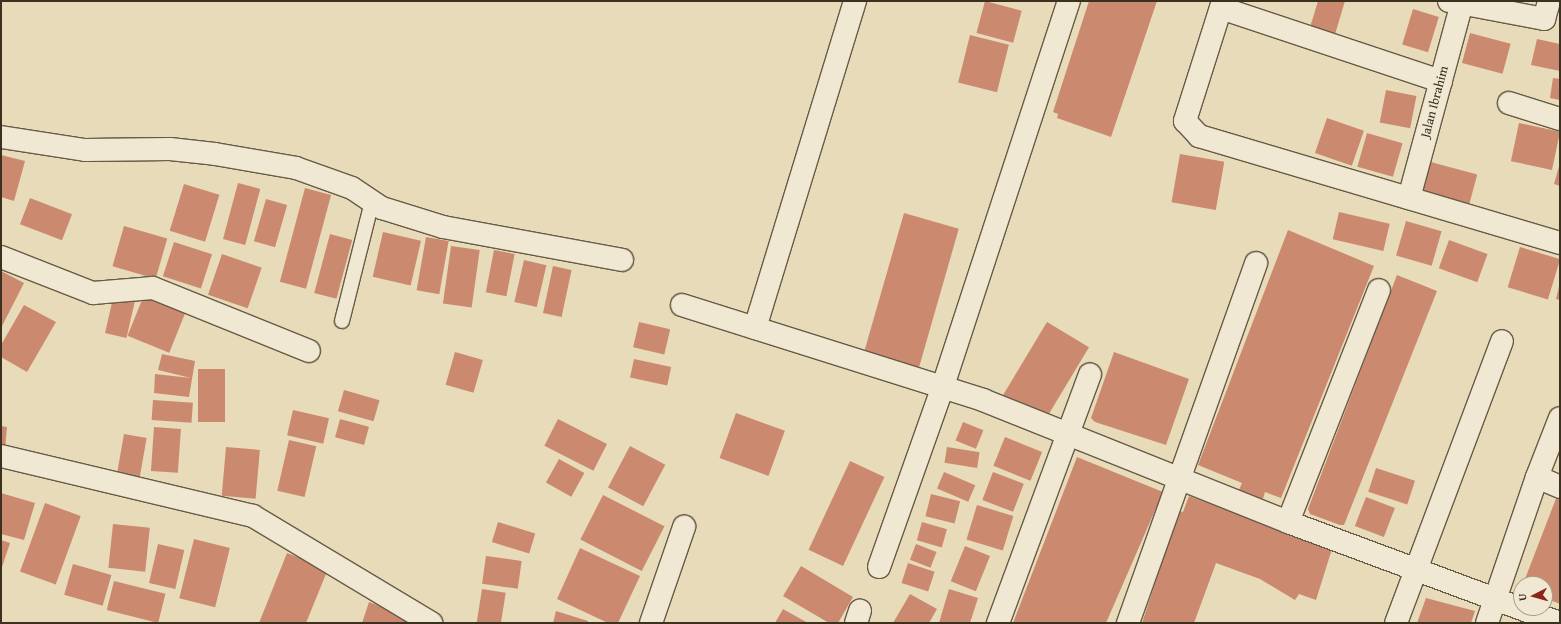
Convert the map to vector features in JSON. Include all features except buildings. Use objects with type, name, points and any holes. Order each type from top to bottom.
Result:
[{"type":"street","points":[[755,328],[855,1]]},
{"type":"street","points":[[879,567],[943,386],[1069,1]]},
{"type":"street","points":[[1455,4],[1551,15]]},
{"type":"street","name":"Jalan Ibrahim","points":[[1409,198],[1441,81],[1455,4]]},
{"type":"street","points":[[1441,81],[1222,5],[1185,121],[1189,128],[1210,140],[1560,243]]},
{"type":"street","points":[[1509,103],[1560,119]]},
{"type":"street","points":[[1,137],[85,150],[170,150],[215,154],[296,168],[352,188],[372,202],[471,234],[622,260]]},
{"type":"street","points":[[1,257],[93,293],[153,288],[309,351]]},
{"type":"street","points":[[1128,623],[1182,480],[1256,263]]},
{"type":"street","points":[[1288,522],[1379,290]]},
{"type":"street","points":[[682,305],[943,386],[1288,522],[1560,623]]},
{"type":"street","points":[[1396,623],[1502,341]]},
{"type":"street","points":[[998,623],[1090,374]]},
{"type":"street","points":[[1487,623],[1537,477],[1560,418]]},
{"type":"street","points":[[1,456],[253,516],[431,623]]},
{"type":"street","points":[[1537,477],[1560,487]]},
{"type":"street","points":[[651,623],[684,526]]},
{"type":"lane","points":[[342,321],[372,202]]}]
